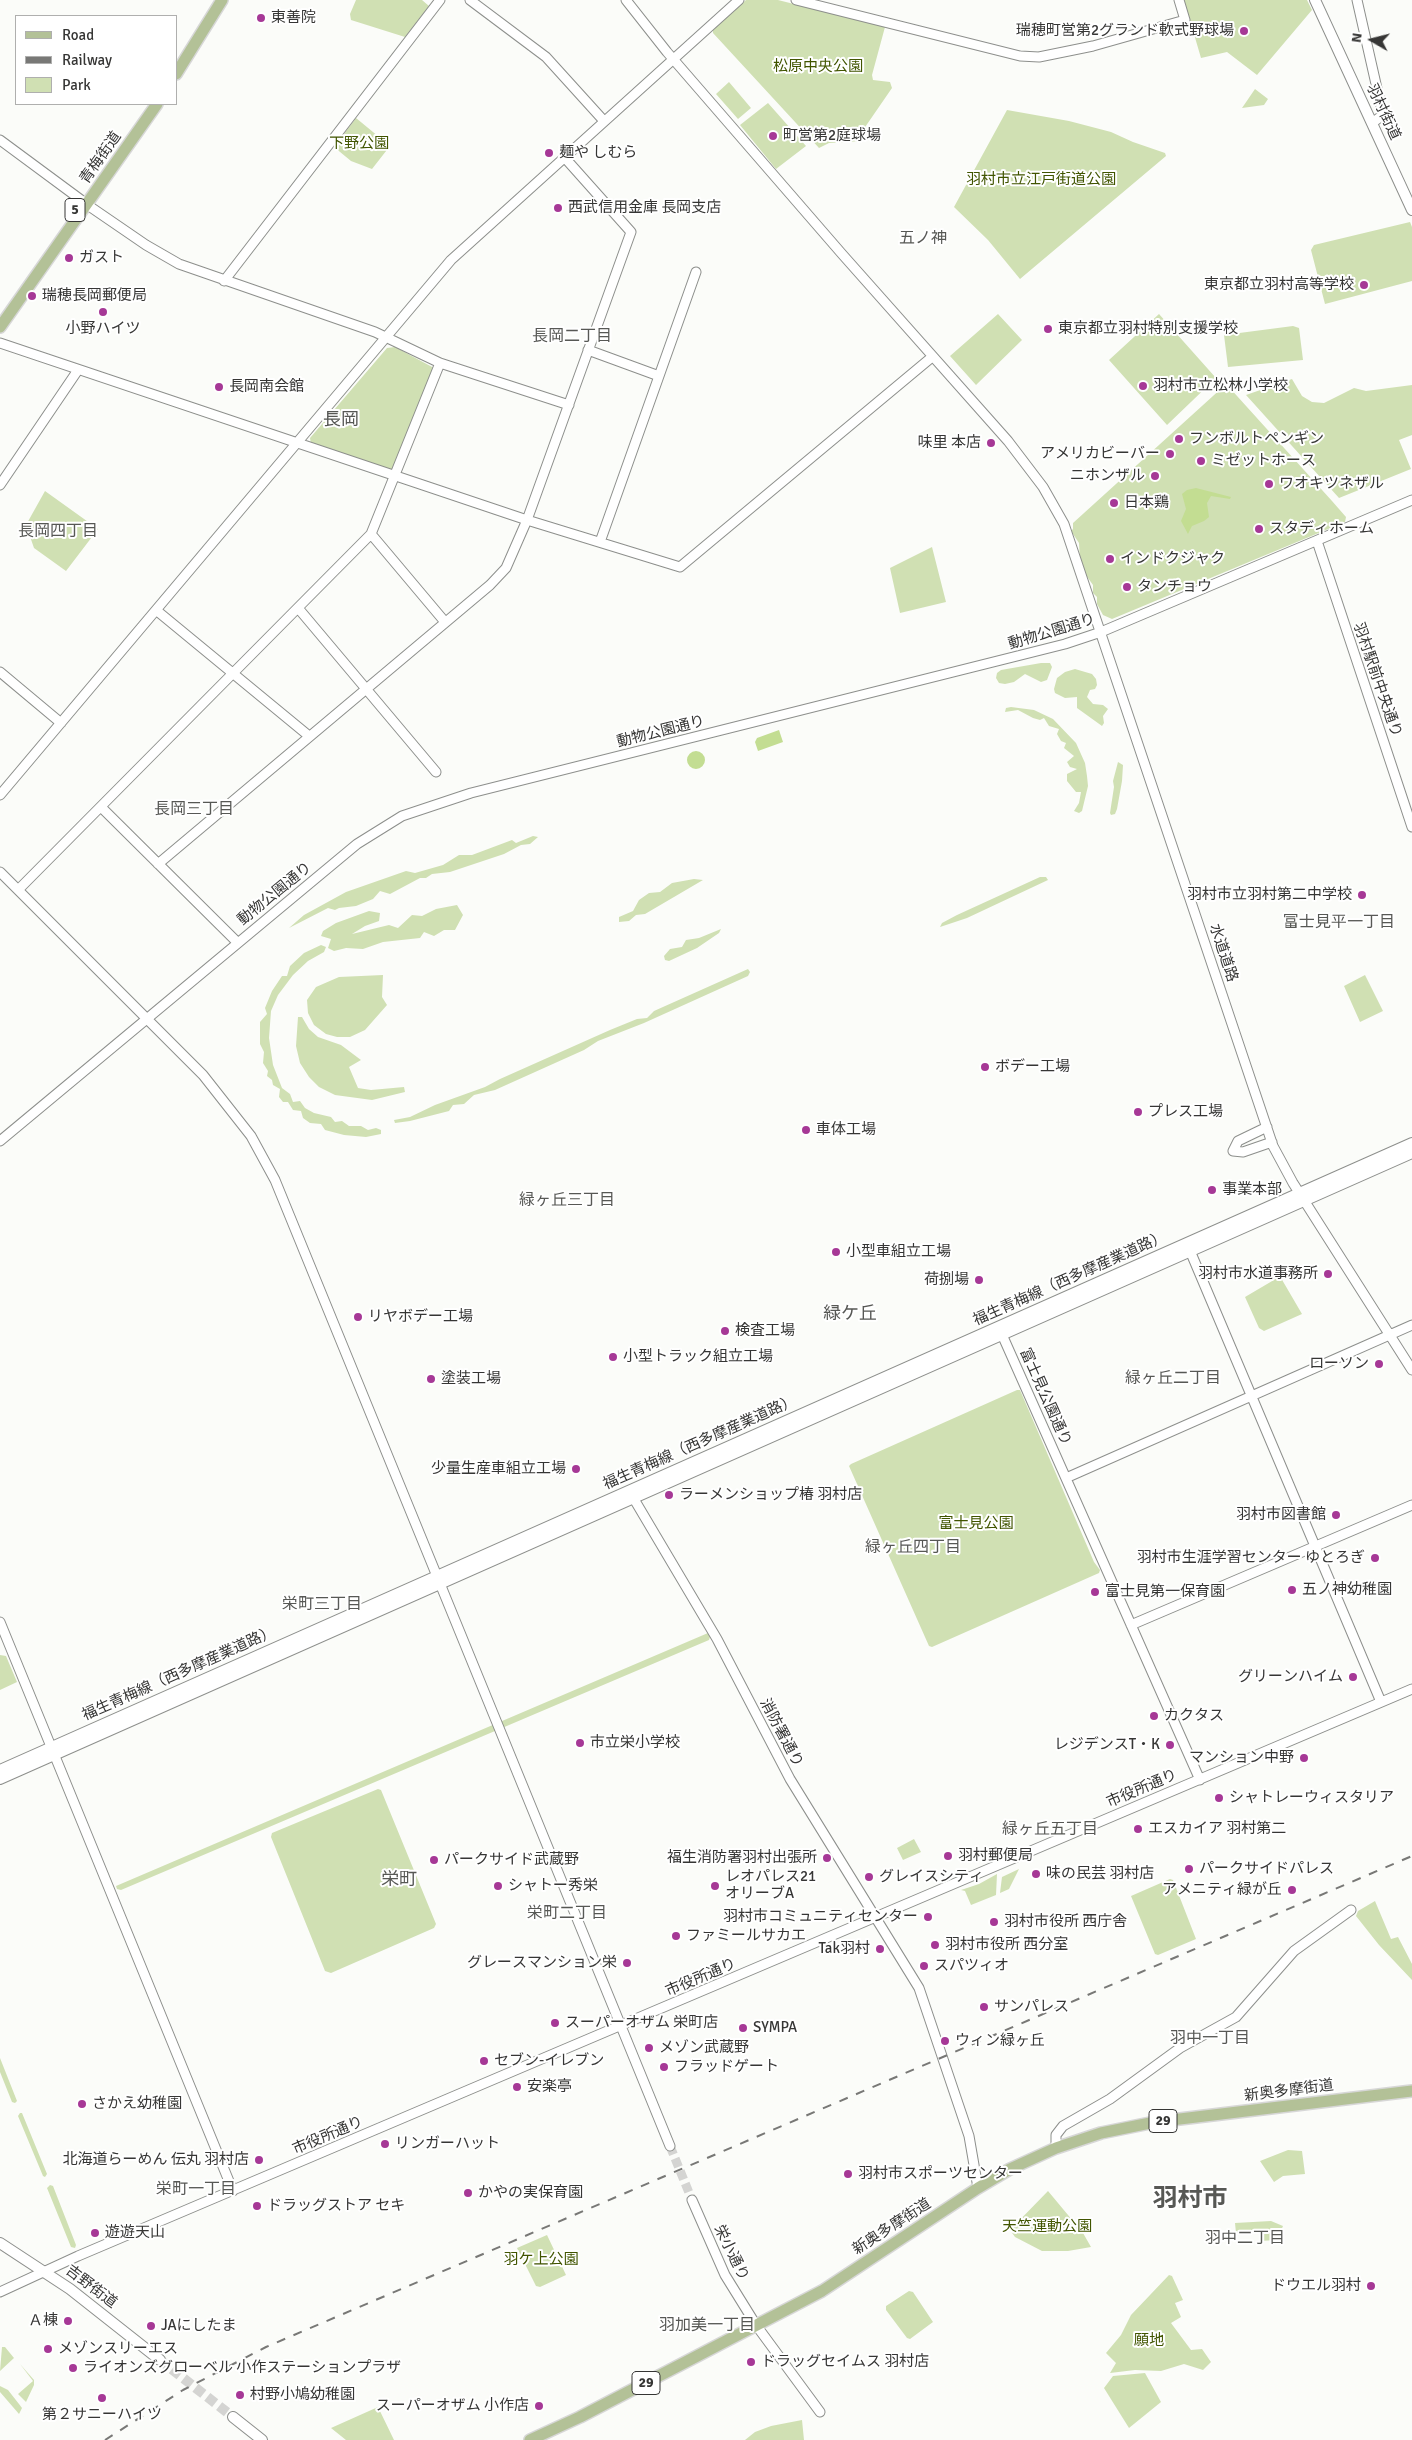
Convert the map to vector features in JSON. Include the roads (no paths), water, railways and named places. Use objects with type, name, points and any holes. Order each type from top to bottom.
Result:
[{"type":"main road","points":[[178,61],[216,0]]},
{"type":"main road","points":[[178,71],[222,0]]},
{"type":"main road","name":"羽村街道","points":[[1315,0],[1412,210]]},
{"type":"main road","name":"青梅街道","points":[[0,327],[149,105]]},
{"type":"main road","name":"青梅街道","points":[[0,317],[156,105]]},
{"type":"main road","name":"福生青梅線（西多摩産業道路）","points":[[1302,1197],[1412,1143]]},
{"type":"main road","name":"福生青梅線（西多摩産業道路）","points":[[0,1779],[53,1751],[440,1579],[1302,1197],[1412,1153]]},
{"type":"main road","name":"福生青梅線（西多摩産業道路）","points":[[0,1770],[53,1751]]},
{"type":"main road","name":"新奥多摩街道","points":[[530,2440],[580,2417],[756,2321],[822,2291],[978,2188],[1056,2148],[1101,2133],[1155,2122],[1412,2091]]},
{"type":"main road","name":"吉野街道","points":[[0,2243],[45,2271],[160,2360]]},
{"type":"main road","points":[[233,2417],[262,2440]]},
{"type":"street","points":[[224,281],[440,0]]},
{"type":"street","points":[[470,0],[546,57],[604,121]]},
{"type":"street","name":"水道道路","points":[[626,0],[674,59],[1008,441],[1043,487],[1064,524],[1272,1142],[1302,1197],[1412,1370]]},
{"type":"street","points":[[0,796],[295,443],[451,260],[739,0]]},
{"type":"street","points":[[796,0],[1020,56],[1039,57],[1093,46],[1185,20],[1179,0]]},
{"type":"street","points":[[1357,0],[1383,115],[1372,123]]},
{"type":"street","points":[[0,140],[84,202],[168,258],[224,281],[386,336],[440,363],[569,405]]},
{"type":"street","points":[[158,864],[490,585],[506,568],[569,405],[631,232],[565,158]]},
{"type":"street","points":[[600,542],[696,272]]},
{"type":"street","points":[[0,343],[526,520],[680,567],[932,356]]},
{"type":"street","points":[[588,350],[659,376]]},
{"type":"street","points":[[18,890],[371,534],[440,363]]},
{"type":"street","points":[[0,485],[78,370]]},
{"type":"street","name":"動物公園通り","points":[[0,1141],[357,844],[402,816],[431,805],[1000,662],[1101,632],[1412,500]]},
{"type":"street","points":[[371,534],[445,622]]},
{"type":"street","name":"羽村駅前中央通り","points":[[1317,541],[1412,827]]},
{"type":"street","points":[[298,608],[436,772]]},
{"type":"street","points":[[156,610],[309,736]]},
{"type":"street","points":[[0,672],[60,723]]},
{"type":"street","points":[[101,807],[237,942]]},
{"type":"street","points":[[0,872],[148,1018],[220,1093],[250,1136],[269,1168],[300,1237],[670,2146]]},
{"type":"street","points":[[1267,1127],[1238,1141],[1233,1151],[1243,1152],[1272,1142]]},
{"type":"street","points":[[1189,1247],[1381,1702]]},
{"type":"street","points":[[1066,1478],[1412,1325]]},
{"type":"street","name":"富士見公園通り","points":[[1000,1331],[1200,1780]]},
{"type":"street","name":"消防署通り","points":[[631,1495],[717,1640],[790,1779],[917,1983],[969,2136],[978,2188]]},
{"type":"street","points":[[1131,1625],[1412,1505]]},
{"type":"street","points":[[0,1622],[233,2191]]},
{"type":"street","name":"市役所通り","points":[[0,2292],[45,2271],[1412,1689]]},
{"type":"street","points":[[1056,2148],[1056,2135],[1063,2126],[1110,2099],[1180,2048],[1236,2017],[1294,1951],[1351,1910]]},
{"type":"street","name":"栄小通り","points":[[692,2200],[725,2276],[823,2411]]},
{"type":"tunnel","points":[[670,2146],[692,2200]]},
{"type":"tunnel","points":[[160,2360],[233,2417]]},
{"type":"railway","points":[[105,2440],[183,2390],[266,2347],[1412,1856]]},
{"type":"place","name":"東善院","points":[[261,18]]},
{"type":"place","name":"瑞穂町営第2グランド軟式野球場","points":[[1244,31]]},
{"type":"place","name":"町営第2庭球場","points":[[773,136]]},
{"type":"place","name":"麺や しむら","points":[[549,153]]},
{"type":"place","name":"西武信用金庫 長岡支店","points":[[558,208]]},
{"type":"place","name":"ガスト","points":[[69,258]]},
{"type":"place","name":"東京都立羽村高等学校","points":[[1364,285]]},
{"type":"place","name":"瑞穂長岡郵便局","points":[[32,296]]},
{"type":"place","name":"小野ハイツ","points":[[103,312]]},
{"type":"place","name":"東京都立羽村特別支援学校","points":[[1048,329]]},
{"type":"place","name":"羽村市立松林小学校","points":[[1143,386]]},
{"type":"place","name":"長岡南会館","points":[[219,387]]},
{"type":"place","name":"フンボルトペンギン","points":[[1179,439]]},
{"type":"place","name":"味里 本店","points":[[991,443]]},
{"type":"place","name":"アメリカビーバー","points":[[1170,454]]},
{"type":"place","name":"ミゼットホース","points":[[1201,461]]},
{"type":"place","name":"ニホンザル","points":[[1155,476]]},
{"type":"place","name":"ワオキツネザル","points":[[1269,484]]},
{"type":"place","name":"日本鶏","points":[[1114,503]]},
{"type":"place","name":"スタディホーム","points":[[1259,529]]},
{"type":"place","name":"インドクジャク","points":[[1110,559]]},
{"type":"place","name":"タンチョウ","points":[[1127,587]]},
{"type":"place","name":"羽村市立羽村第二中学校","points":[[1362,895]]},
{"type":"place","name":"ボデー工場","points":[[985,1067]]},
{"type":"place","name":"プレス工場","points":[[1138,1112]]},
{"type":"place","name":"車体工場","points":[[806,1130]]},
{"type":"place","name":"事業本部","points":[[1212,1190]]},
{"type":"place","name":"小型車組立工場","points":[[836,1252]]},
{"type":"place","name":"羽村市水道事務所","points":[[1328,1274]]},
{"type":"place","name":"荷捌場","points":[[979,1280]]},
{"type":"place","name":"リヤボデー工場","points":[[358,1317]]},
{"type":"place","name":"検査工場","points":[[725,1331]]},
{"type":"place","name":"小型トラック組立工場","points":[[613,1357]]},
{"type":"place","name":"ローソン","points":[[1379,1364]]},
{"type":"place","name":"塗装工場","points":[[431,1379]]},
{"type":"place","name":"少量生産車組立工場","points":[[576,1469]]},
{"type":"place","name":"ラーメンショップ椿 羽村店","points":[[669,1495]]},
{"type":"place","name":"羽村市図書館","points":[[1336,1515]]},
{"type":"place","name":"羽村市生涯学習センター ゆとろぎ","points":[[1375,1558]]},
{"type":"place","name":"五ノ神幼稚園","points":[[1292,1590]]},
{"type":"place","name":"富士見第一保育園","points":[[1095,1592]]},
{"type":"place","name":"グリーンハイム","points":[[1353,1677]]},
{"type":"place","name":"カクタス","points":[[1154,1716]]},
{"type":"place","name":"市立栄小学校","points":[[580,1743]]},
{"type":"place","name":"レジデンスT・K","points":[[1170,1745]]},
{"type":"place","name":"マンション中野","points":[[1304,1758]]},
{"type":"place","name":"シャトレーウィスタリア","points":[[1219,1798]]},
{"type":"place","name":"エスカイア 羽村第二","points":[[1138,1829]]},
{"type":"place","name":"羽村郵便局","points":[[948,1856]]},
{"type":"place","name":"福生消防署羽村出張所","points":[[827,1858]]},
{"type":"place","name":"パークサイド武蔵野","points":[[434,1860]]},
{"type":"place","name":"パークサイドパレス","points":[[1189,1869]]},
{"type":"place","name":"味の民芸 羽村店","points":[[1036,1874]]},
{"type":"place","name":"グレイスシティ","points":[[869,1877]]},
{"type":"place","name":"シャトー秀栄","points":[[498,1886]]},
{"type":"place","name":"レオパレス21 オリーブA","points":[[715,1886]]},
{"type":"place","name":"アメニティ緑が丘","points":[[1292,1890]]},
{"type":"place","name":"羽村市コミュニティセンター","points":[[928,1917]]},
{"type":"place","name":"羽村市役所 西庁舎","points":[[994,1922]]},
{"type":"place","name":"ファミールサカエ","points":[[676,1936]]},
{"type":"place","name":"羽村市役所 西分室","points":[[935,1945]]},
{"type":"place","name":"Tak羽村","points":[[880,1949]]},
{"type":"place","name":"グレースマンション栄","points":[[627,1963]]},
{"type":"place","name":"スパツィオ","points":[[924,1966]]},
{"type":"place","name":"サンパレス","points":[[984,2007]]},
{"type":"place","name":"スーパーオザム 栄町店","points":[[555,2023]]},
{"type":"place","name":"SYMPA","points":[[743,2028]]},
{"type":"place","name":"ウィン緑ヶ丘","points":[[945,2041]]},
{"type":"place","name":"メゾン武蔵野","points":[[649,2048]]},
{"type":"place","name":"セブン-イレブン","points":[[484,2061]]},
{"type":"place","name":"フラッドゲート","points":[[664,2067]]},
{"type":"place","name":"安楽亭","points":[[517,2087]]},
{"type":"place","name":"さかえ幼稚園","points":[[82,2104]]},
{"type":"place","name":"リンガーハット","points":[[385,2144]]},
{"type":"place","name":"北海道らーめん 伝丸 羽村店","points":[[259,2160]]},
{"type":"place","name":"羽村市スポーツセンター","points":[[848,2174]]},
{"type":"place","name":"かやの実保育園","points":[[468,2193]]},
{"type":"place","name":"ドラッグストア セキ","points":[[257,2206]]},
{"type":"place","name":"遊遊天山","points":[[95,2233]]},
{"type":"place","name":"ドウエル羽村","points":[[1371,2286]]},
{"type":"place","name":"Ａ棟","points":[[68,2321]]},
{"type":"place","name":"JAにしたま","points":[[151,2326]]},
{"type":"place","name":"メゾンスリーエス","points":[[48,2349]]},
{"type":"place","name":"ドラッグセイムス 羽村店","points":[[751,2362]]},
{"type":"place","name":"ライオンズグローベル 小作ステーションプラザ","points":[[73,2368]]},
{"type":"place","name":"村野小鳩幼稚園","points":[[240,2395]]},
{"type":"place","name":"第２サニーハイツ","points":[[102,2398]]},
{"type":"place","name":"スーパーオザム 小作店","points":[[539,2406]]},
{"type":"district","name":"五ノ神","points":[[923,239]]},
{"type":"district","name":"長岡二丁目","points":[[572,337]]},
{"type":"district","name":"長岡","points":[[341,420]]},
{"type":"district","name":"長岡四丁目","points":[[58,532]]},
{"type":"district","name":"長岡三丁目","points":[[194,810]]},
{"type":"district","name":"富士見平一丁目","points":[[1339,923]]},
{"type":"district","name":"緑ヶ丘三丁目","points":[[567,1201]]},
{"type":"district","name":"緑ケ丘","points":[[850,1314]]},
{"type":"district","name":"緑ヶ丘二丁目","points":[[1173,1379]]},
{"type":"district","name":"緑ヶ丘四丁目","points":[[913,1548]]},
{"type":"district","name":"栄町三丁目","points":[[322,1605]]},
{"type":"district","name":"緑ヶ丘五丁目","points":[[1050,1830]]},
{"type":"district","name":"栄町","points":[[399,1880]]},
{"type":"district","name":"栄町二丁目","points":[[567,1914]]},
{"type":"district","name":"羽中一丁目","points":[[1210,2039]]},
{"type":"district","name":"栄町一丁目","points":[[196,2190]]},
{"type":"district","name":"羽村市","points":[[1190,2199]]},
{"type":"district","name":"羽中二丁目","points":[[1245,2239]]},
{"type":"district","name":"羽加美一丁目","points":[[707,2326]]},
{"type":"park label","name":"松原中央公園","points":[[818,67]]},
{"type":"park label","name":"下野公園","points":[[359,144]]},
{"type":"park label","name":"羽村市立江戸街道公園","points":[[1041,180]]},
{"type":"park label","name":"富士見公園","points":[[976,1524]]},
{"type":"park label","name":"天竺運動公園","points":[[1047,2227]]},
{"type":"park label","name":"羽ケ上公園","points":[[541,2260]]},
{"type":"park label","name":"願地","points":[[1149,2341]]}]
